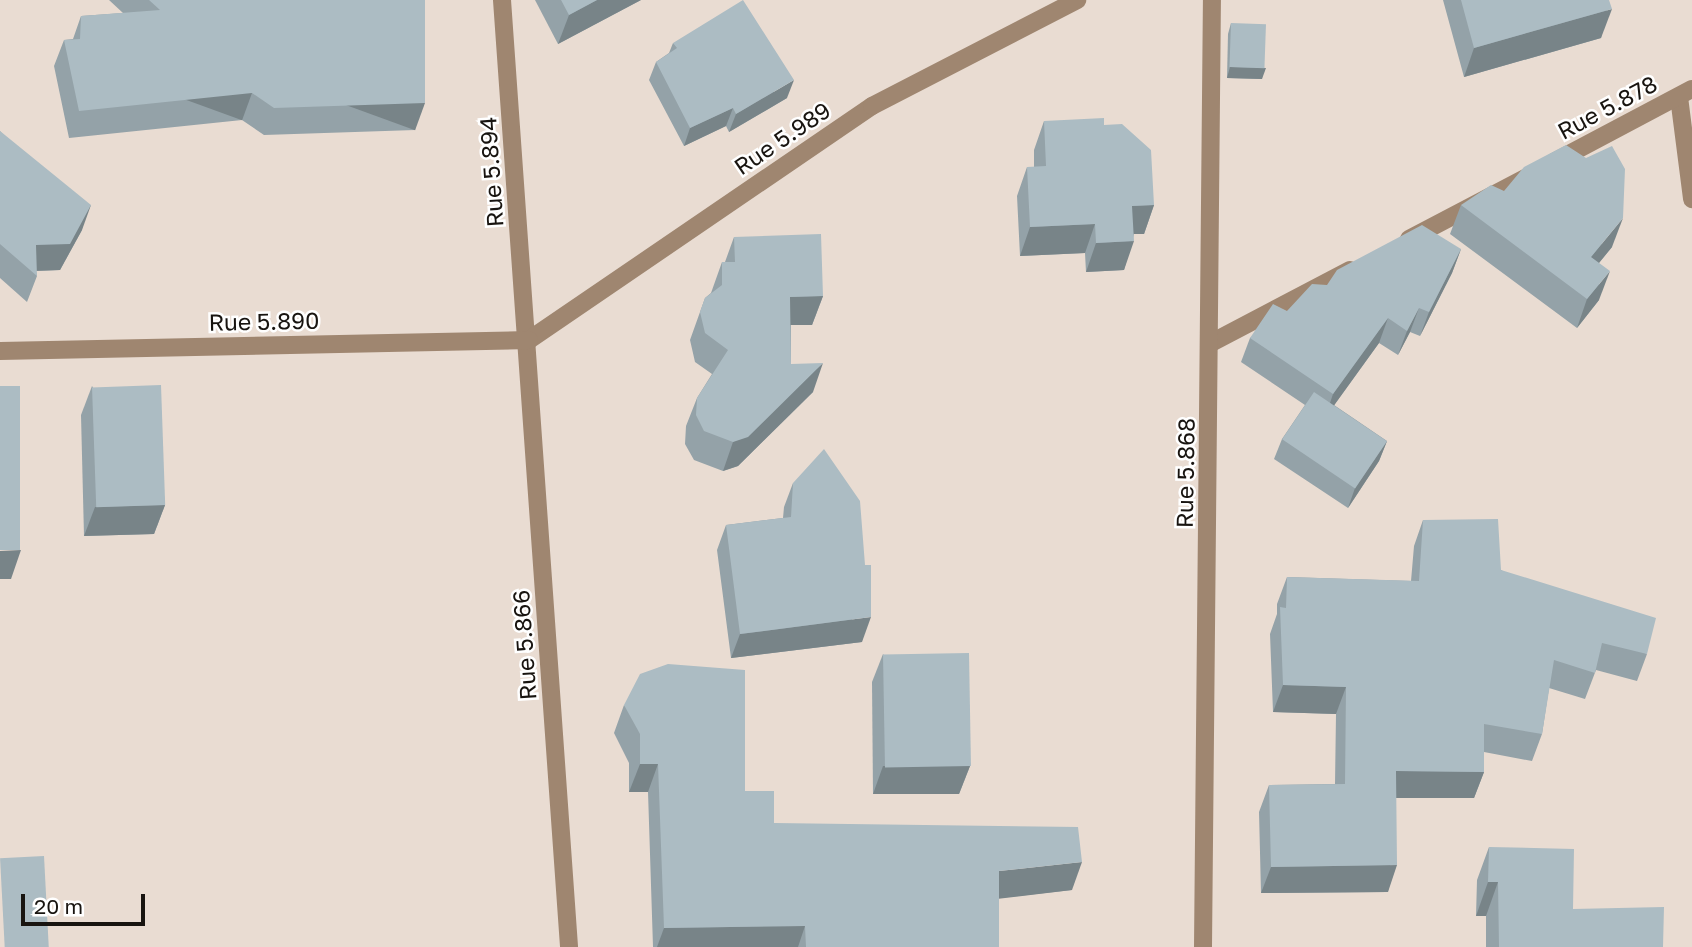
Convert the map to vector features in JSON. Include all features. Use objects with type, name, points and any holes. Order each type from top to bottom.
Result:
[{"type":"street","name":"Rue 5.894","points":[[502,0],[529,340]]},
{"type":"street","name":"Rue 5.989","points":[[529,340],[872,106],[1077,0]]},
{"type":"street","name":"Rue 5.868","points":[[1203,947],[1211,343],[1212,0]]},
{"type":"street","points":[[1685,93],[1692,199]]},
{"type":"street","name":"Rue 5.878","points":[[1395,246],[1685,93]]},
{"type":"street","points":[[1211,343],[1371,259]]},
{"type":"street","name":"Rue 5.890","points":[[0,351],[529,340]]},
{"type":"street","name":"Rue 5.866","points":[[529,340],[569,947]]},
{"type":"building","points":[[149,0],[425,0],[425,103],[274,108],[252,93],[79,111],[64,40],[80,39],[81,16],[160,10]]},
{"type":"building","points":[[561,0],[597,0],[569,15]]},
{"type":"building","points":[[743,0],[794,80],[736,114],[733,108],[690,128],[656,62],[677,48],[673,43]]},
{"type":"building","points":[[1461,0],[1609,0],[1612,9],[1474,48]]},
{"type":"building","points":[[1231,23],[1266,24],[1264,68],[1229,67]]},
{"type":"building","points":[[1104,118],[1104,125],[1122,124],[1151,150],[1154,205],[1132,206],[1134,241],[1096,243],[1095,224],[1030,227],[1027,167],[1046,166],[1044,121]]},
{"type":"building","points":[[0,131],[91,205],[70,244],[36,245],[37,276],[0,244]]},
{"type":"building","points":[[1566,145],[1586,158],[1612,146],[1625,169],[1623,218],[1591,257],[1610,271],[1587,299],[1461,205],[1491,185],[1504,191],[1524,167]]},
{"type":"building","points":[[1422,225],[1461,249],[1429,312],[1419,308],[1407,331],[1388,318],[1333,394],[1250,338],[1273,304],[1287,311],[1312,284],[1327,285],[1337,270]]},
{"type":"building","points":[[821,234],[823,296],[790,297],[791,364],[823,363],[748,437],[733,442],[704,431],[696,415],[697,398],[728,350],[705,333],[700,312],[705,298],[722,285],[722,262],[735,262],[734,237]]},
{"type":"building","points":[[161,385],[165,505],[96,507],[92,387]]},
{"type":"building","points":[[0,386],[20,386],[20,550],[0,550]]},
{"type":"building","points":[[1314,392],[1387,441],[1355,488],[1282,439]]},
{"type":"building","points":[[824,449],[860,501],[865,565],[871,565],[871,617],[740,634],[726,525],[791,517],[793,483]]},
{"type":"building","points":[[1498,519],[1501,570],[1656,618],[1647,654],[1602,643],[1595,673],[1554,660],[1542,734],[1484,724],[1484,772],[1396,771],[1397,865],[1271,867],[1269,785],[1345,784],[1346,687],[1283,685],[1280,607],[1286,608],[1287,577],[1419,581],[1423,520]]},
{"type":"building","points":[[969,653],[971,766],[885,767],[883,655]]},
{"type":"building","points":[[668,664],[745,670],[745,791],[774,791],[774,823],[1078,827],[1082,862],[999,871],[999,947],[806,947],[805,926],[664,928],[658,764],[640,764],[640,734],[624,705],[640,674]]},
{"type":"building","points":[[1489,847],[1574,849],[1573,909],[1664,907],[1663,947],[1499,947],[1498,882],[1488,882]]},
{"type":"building","points":[[44,856],[49,947],[5,947],[0,858]]}]
